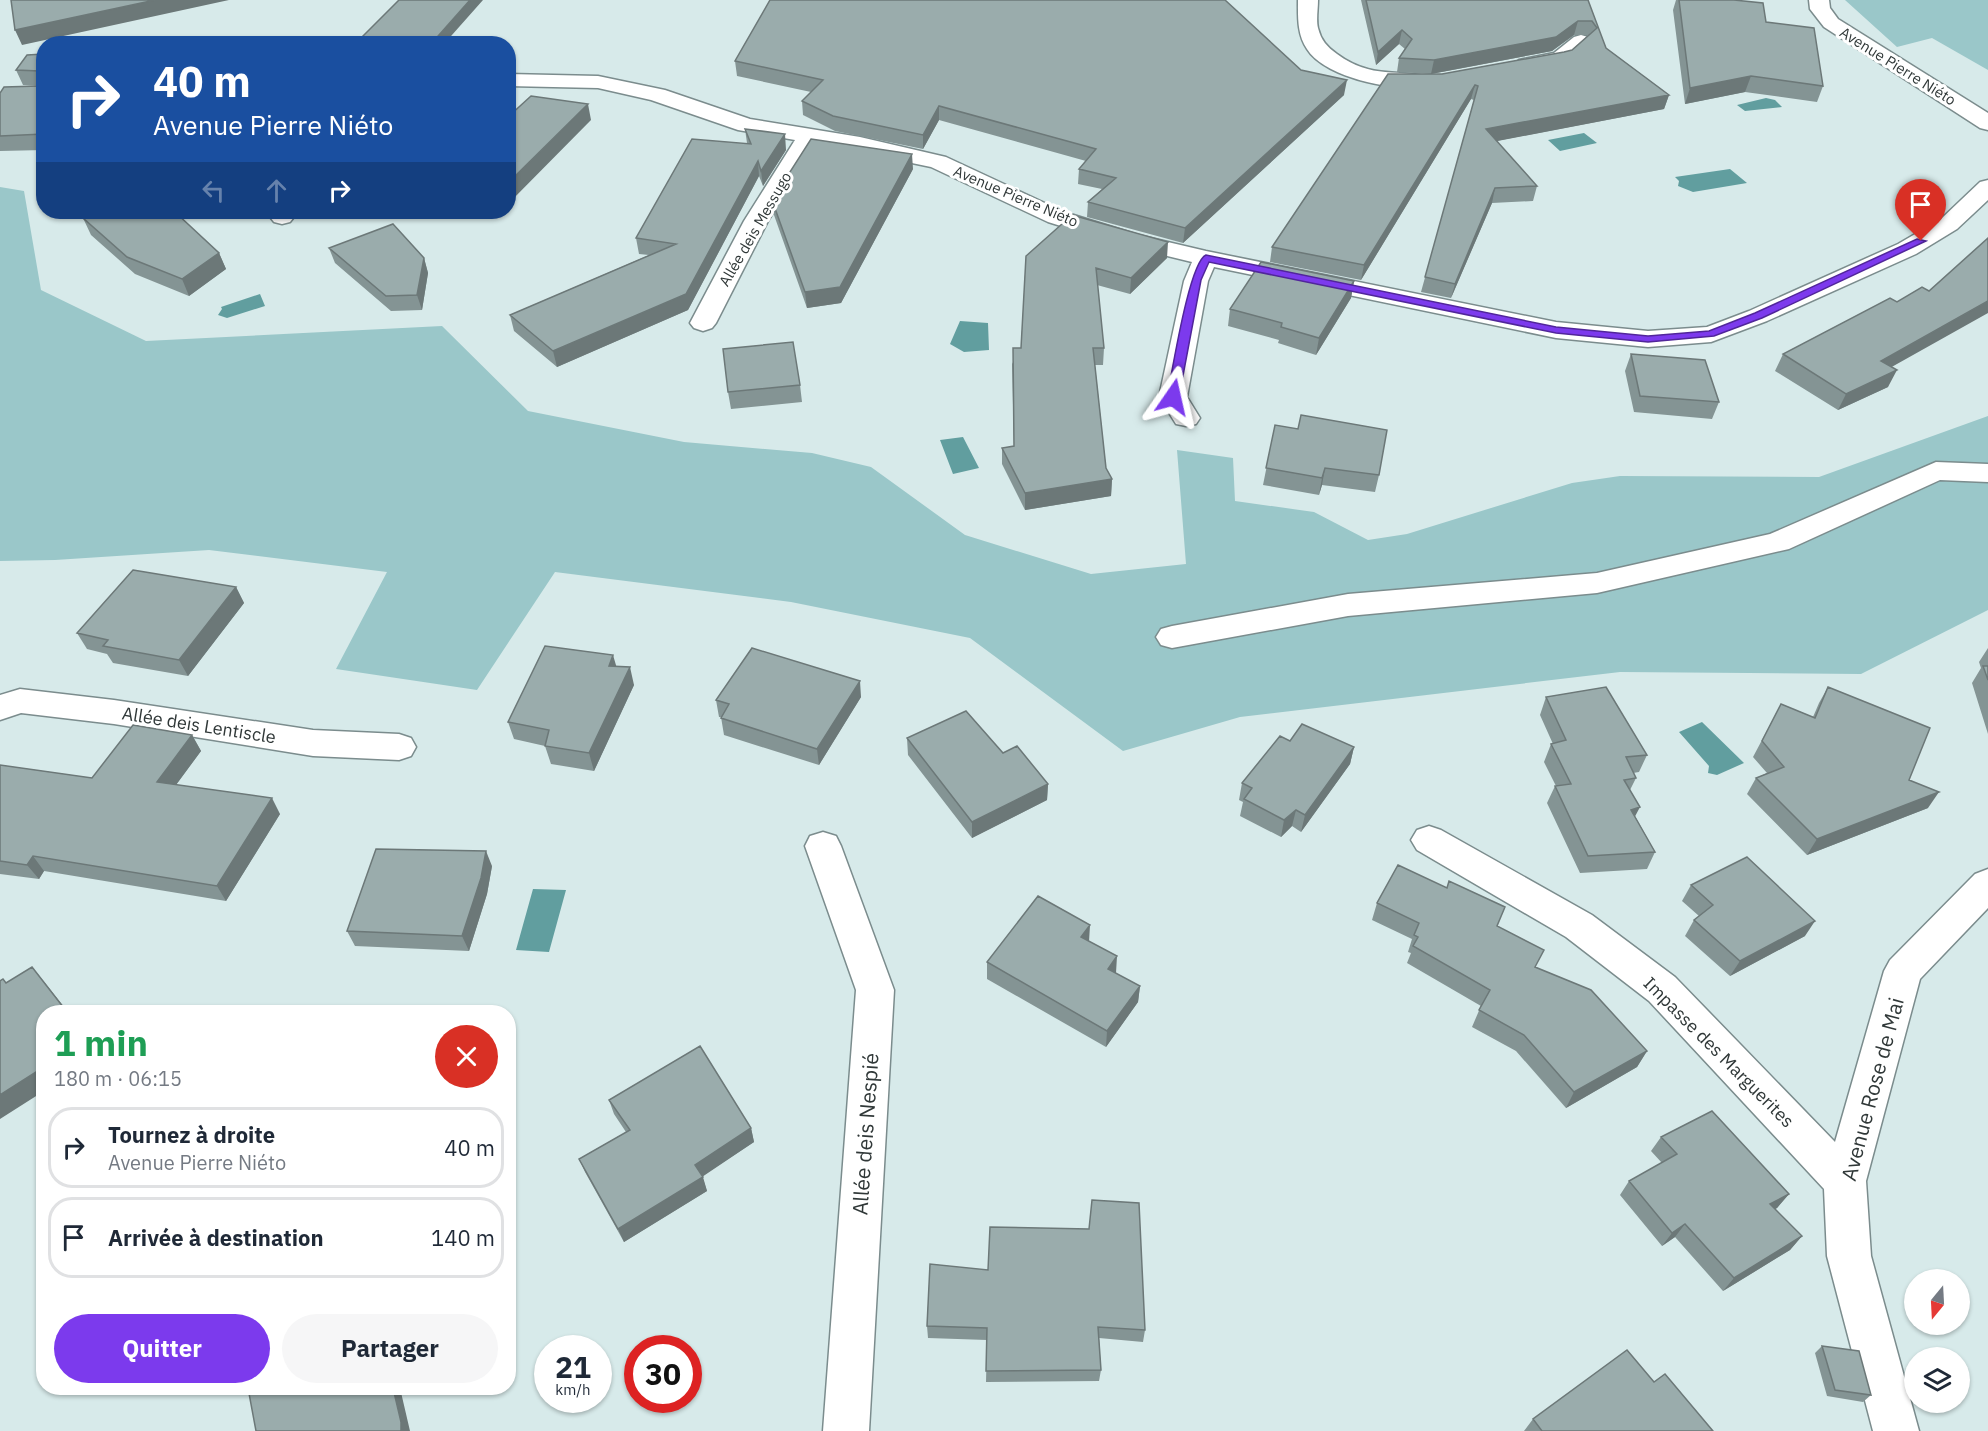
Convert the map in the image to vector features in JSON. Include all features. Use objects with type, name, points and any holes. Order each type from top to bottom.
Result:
[{"type":"street","points":[[1308,0],[1308,27],[1316,48],[1345,70],[1382,79],[1431,82],[1443,80]]},
{"type":"street","name":"Avenue Pierre Niéto","points":[[1818,0],[1820,9],[1831,23],[1988,123]]},
{"type":"street","points":[[1501,69],[1560,58],[1581,41]]},
{"type":"street","name":"Avenue Pierre Niéto","points":[[516,80],[598,82],[657,95],[746,125],[860,144],[938,162],[1056,217],[1131,240],[1206,258],[1556,330],[1648,339],[1711,334],[1907,249],[1949,224],[1988,188]]},
{"type":"street","name":"Allée deis Messugo","points":[[703,323],[756,221],[809,136]]},
{"type":"street","points":[[1186,418],[1173,397],[1196,280],[1206,258]]},
{"type":"street","points":[[1172,637],[1348,605],[1597,583],[1778,542],[1935,471],[1988,473]]},
{"type":"street","name":"Allée deis Lentiscle","points":[[0,708],[20,701],[114,712],[313,743],[399,747]]},
{"type":"street","name":"Impasse des Marguerites","points":[[1430,840],[1579,926],[1662,989],[1845,1181]]},
{"type":"street","name":"Allée deis Nespié","points":[[823,846],[875,990],[846,1431]]},
{"type":"street","name":"Avenue Rose de Mai","points":[[1896,1431],[1849,1256],[1845,1181],[1903,971],[1988,884]]},
{"type":"shaded area","points":[[1845,0],[1988,0],[1988,70],[1932,38],[1897,47]]},
{"type":"shaded area","points":[[1766,98],[1775,100],[1782,107],[1745,111],[1737,105]]},
{"type":"shaded area","points":[[1584,133],[1597,143],[1560,151],[1548,140]]},
{"type":"shaded area","points":[[1730,169],[1747,183],[1693,192],[1678,186],[1679,181],[1675,177]]},
{"type":"shaded area","points":[[0,187],[24,191],[41,290],[146,341],[442,326],[528,411],[684,442],[812,453],[871,467],[965,535],[1091,574],[1186,564],[1177,450],[1233,458],[1235,501],[1314,512],[1368,540],[1407,534],[1572,483],[1620,476],[1819,477],[1988,416],[1988,610],[1861,674],[1620,672],[1240,717],[1123,751],[970,638],[791,602],[555,572],[477,690],[336,669],[387,572],[209,550],[55,560],[0,561]]},
{"type":"shaded area","points":[[260,294],[265,306],[227,318],[218,315],[221,307]]},
{"type":"shaded area","points":[[960,321],[988,323],[989,350],[964,352],[950,344]]},
{"type":"shaded area","points":[[963,437],[979,468],[953,474],[940,440]]},
{"type":"shaded area","points":[[1702,722],[1744,763],[1717,775],[1708,773],[1709,766],[1679,732]]},
{"type":"shaded area","points":[[533,889],[566,890],[549,952],[516,950]]},
{"type":"building","points":[[11,0],[155,0],[15,30]]},
{"type":"building","points":[[399,0],[470,0],[438,36],[363,36]]},
{"type":"building","points":[[770,0],[1225,0],[1301,70],[1347,80],[1185,228],[1088,202],[1116,178],[1079,169],[1096,149],[939,106],[923,135],[833,116],[802,101],[823,80],[735,61]]},
{"type":"building","points":[[1366,0],[1588,0],[1606,48],[1669,95],[1486,129],[1537,186],[1495,188],[1455,284],[1425,277],[1478,86],[1475,85],[1364,265],[1272,247],[1388,74],[1442,74],[1564,52],[1572,50],[1597,28],[1592,21],[1578,21],[1556,37],[1434,60],[1399,58],[1412,39],[1402,30],[1378,52]]},
{"type":"building","points":[[1679,0],[1734,0],[1763,3],[1766,22],[1814,28],[1823,86],[1751,76],[1690,88]]},
{"type":"building","points":[[36,54],[36,71],[16,70],[27,55]]},
{"type":"building","points":[[36,86],[36,134],[0,136],[0,93],[4,87]]},
{"type":"building","points":[[531,96],[588,104],[516,175],[516,110]]},
{"type":"building","points":[[745,129],[785,134],[761,171],[758,161],[686,294],[553,351],[510,315],[676,244],[636,238],[692,139],[751,144]]},
{"type":"building","points":[[811,139],[912,154],[840,287],[805,292],[772,200]]},
{"type":"building","points":[[1072,215],[1168,242],[1131,278],[1096,268],[1104,348],[1093,348],[1106,468],[1112,479],[1025,493],[1002,448],[1014,446],[1013,348],[1021,348],[1026,256]]},
{"type":"building","points":[[84,219],[183,219],[219,253],[182,279],[127,257]]},
{"type":"building","points":[[393,224],[424,258],[417,295],[386,296],[329,248]]},
{"type":"building","points":[[1988,238],[1988,301],[1881,361],[1897,370],[1846,394],[1783,354],[1890,298],[1897,302],[1922,287],[1929,291]]},
{"type":"building","points":[[1261,262],[1354,281],[1319,338],[1281,327],[1282,323],[1230,309]]},
{"type":"building","points":[[793,342],[800,385],[728,392],[723,349]]},
{"type":"building","points":[[1631,354],[1705,360],[1719,402],[1640,396]]},
{"type":"building","points":[[1301,415],[1387,430],[1379,475],[1325,468],[1322,478],[1266,468],[1275,425],[1298,429]]},
{"type":"building","points":[[133,570],[236,587],[179,660],[103,646],[108,640],[77,633]]},
{"type":"building","points":[[545,646],[613,655],[609,666],[630,667],[589,753],[545,746],[549,730],[508,722]]},
{"type":"building","points":[[752,648],[860,681],[817,749],[721,718],[729,704],[716,700]]},
{"type":"building","points":[[1983,666],[1988,666],[1988,680]]},
{"type":"building","points":[[1606,687],[1647,755],[1626,757],[1636,778],[1624,780],[1640,807],[1631,810],[1655,852],[1588,856],[1555,786],[1571,784],[1551,744],[1566,740],[1546,697]]},
{"type":"building","points":[[1828,687],[1930,728],[1909,780],[1939,792],[1817,839],[1756,778],[1784,767],[1762,741],[1781,704],[1815,718]]},
{"type":"building","points":[[966,711],[1003,753],[1017,746],[1048,784],[972,822],[907,738]]},
{"type":"building","points":[[1302,724],[1354,747],[1305,815],[1296,810],[1284,820],[1244,799],[1252,788],[1242,783],[1280,736],[1290,741]]},
{"type":"building","points":[[133,725],[192,735],[157,782],[272,798],[217,886],[33,856],[27,865],[0,861],[0,765],[92,778]]},
{"type":"building","points":[[376,849],[486,851],[481,878],[462,936],[347,931]]},
{"type":"building","points":[[1747,857],[1815,921],[1740,961],[1694,920],[1713,905],[1691,885]]},
{"type":"building","points":[[1398,865],[1447,888],[1449,881],[1505,907],[1497,926],[1544,950],[1535,967],[1591,990],[1647,1051],[1574,1092],[1524,1035],[1479,1010],[1490,990],[1413,946],[1418,937],[1414,935],[1419,923],[1377,903]]},
{"type":"building","points":[[1038,896],[1090,925],[1081,937],[1117,956],[1108,969],[1140,986],[1107,1031],[987,962]]},
{"type":"building","points":[[32,967],[62,1005],[36,1005],[36,1072],[0,1095],[0,981],[3,979],[6,983]]},
{"type":"building","points":[[700,1046],[751,1128],[695,1165],[703,1177],[618,1229],[579,1159],[630,1130],[609,1100]]},
{"type":"building","points":[[1712,1111],[1789,1194],[1770,1204],[1802,1236],[1734,1278],[1685,1224],[1672,1233],[1629,1181],[1677,1154],[1661,1137]]},
{"type":"building","points":[[1092,1200],[1139,1203],[1145,1330],[1098,1327],[1101,1370],[986,1371],[987,1328],[927,1326],[930,1264],[988,1270],[990,1227],[1089,1229]]},
{"type":"building","points":[[1822,1346],[1859,1351],[1871,1395],[1835,1390]]},
{"type":"building","points":[[1627,1350],[1654,1382],[1665,1374],[1713,1431],[1542,1431],[1533,1419]]},
{"type":"building","points":[[249,1395],[395,1395],[401,1422],[401,1431],[256,1431]]},
{"type":"route","points":[[1173,397],[1196,280],[1206,258],[1556,330],[1648,339],[1711,334],[1921,241]]}]
